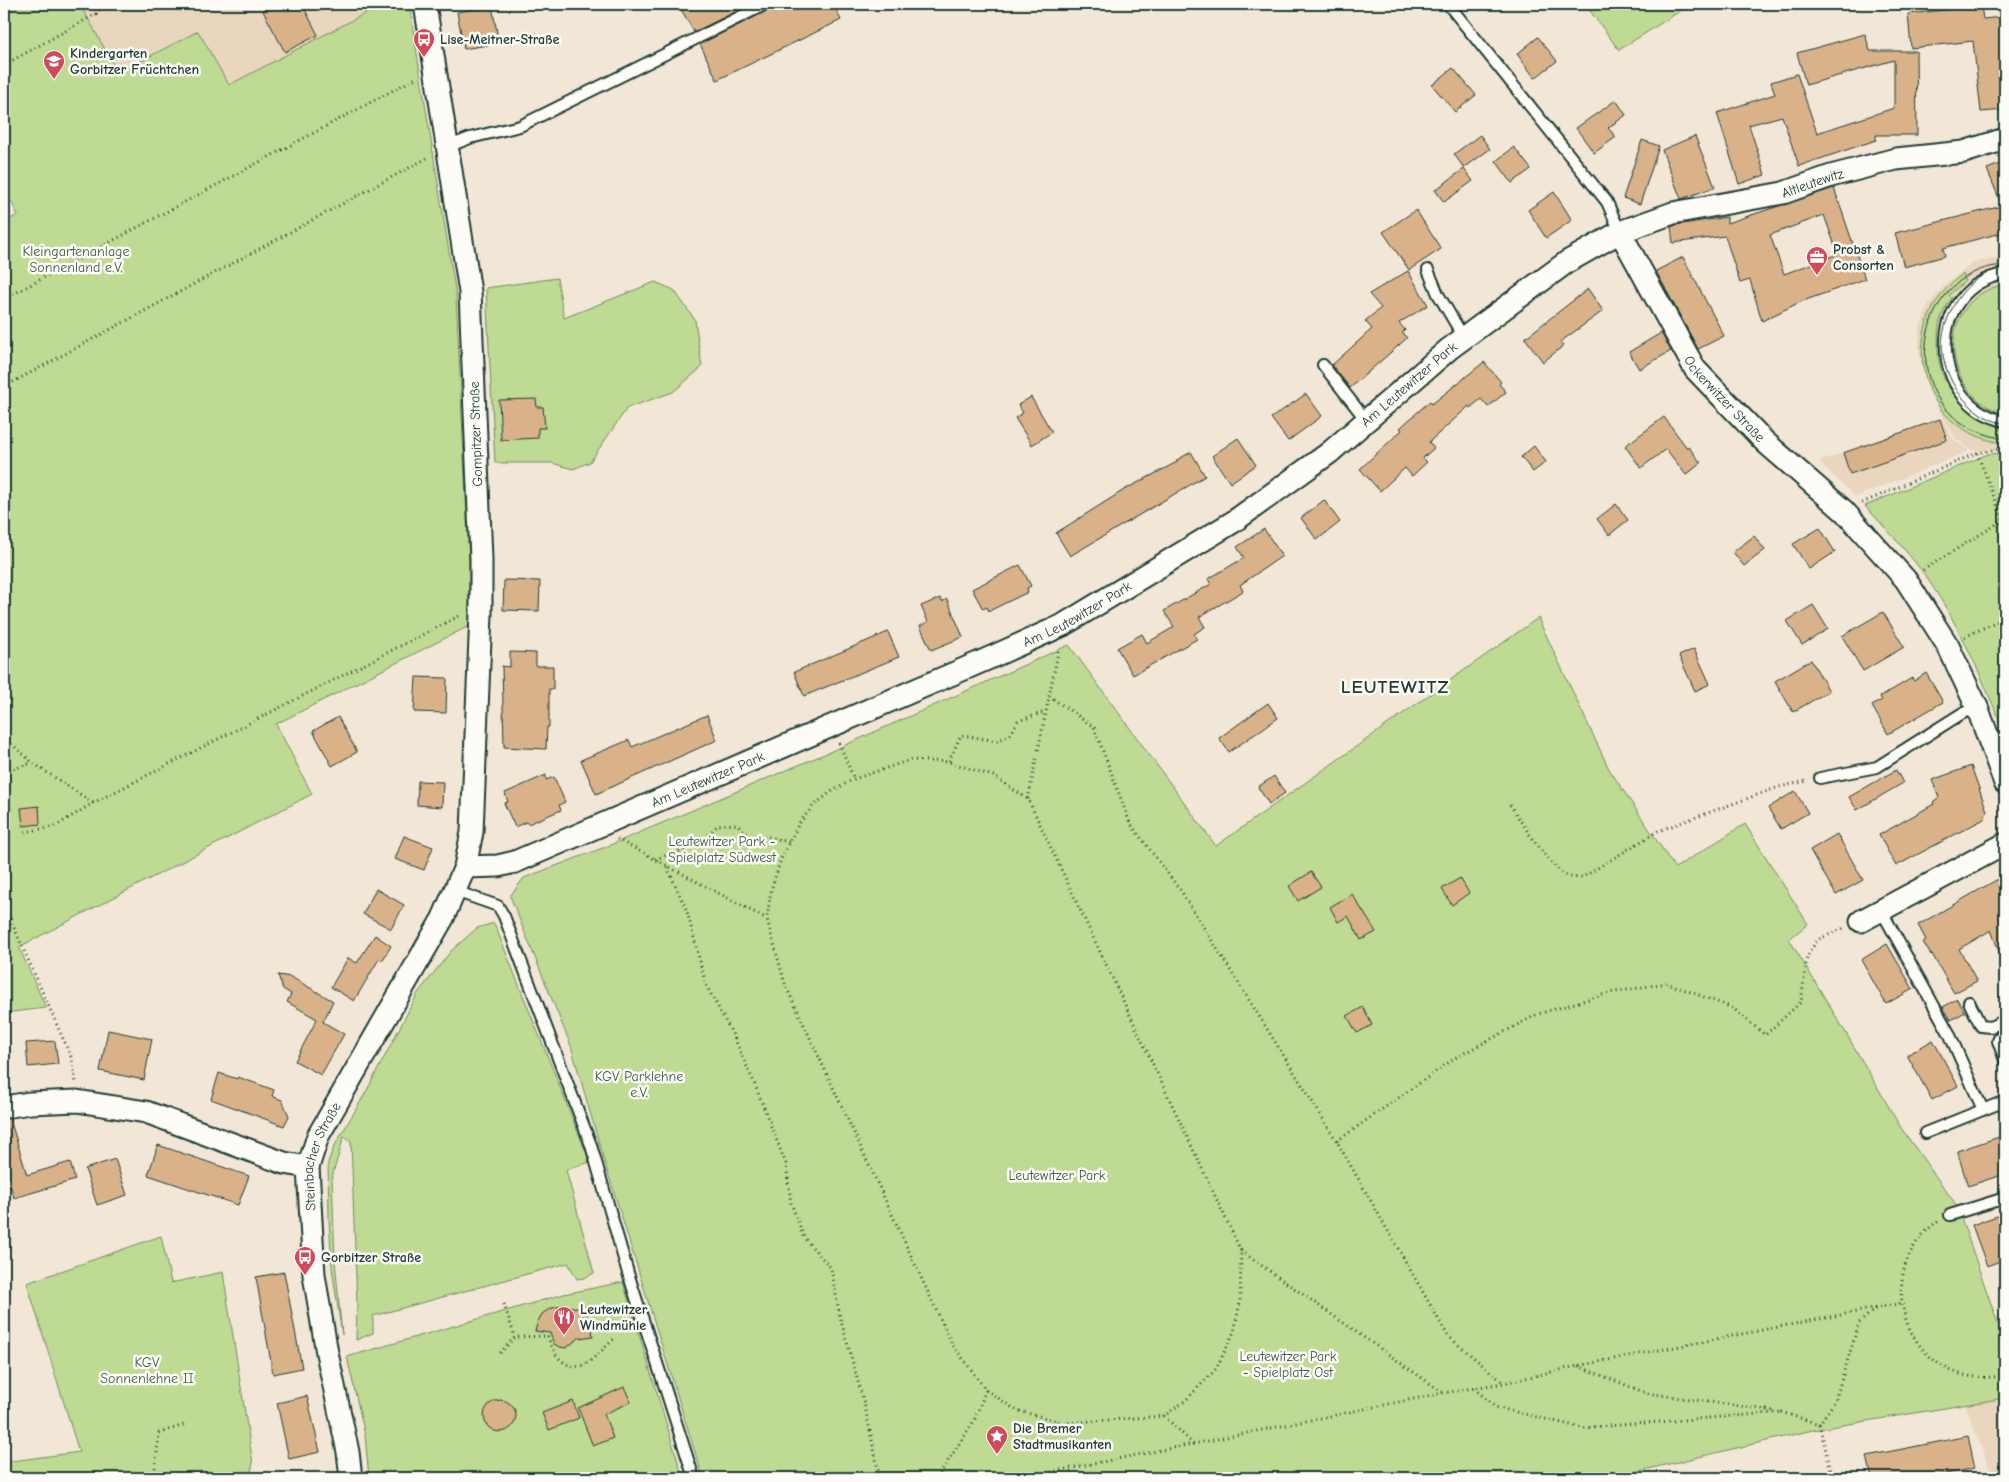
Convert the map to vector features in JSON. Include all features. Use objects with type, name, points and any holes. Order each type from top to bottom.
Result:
[{"type":"street","name":"Gompitzer Straße","points":[[424,4],[470,292],[481,558],[481,614],[475,798],[472,832],[465,867]]},
{"type":"street","name":"Altleutewitz","points":[[1620,232],[1673,213],[1783,194],[1831,176],[1896,159],[1964,152],[2005,140]]},
{"type":"street","name":"Am Leutewitzer Park","points":[[465,867],[498,866],[515,862],[1063,625],[1233,522],[1329,452],[1464,338],[1567,262],[1620,232]]},
{"type":"street","name":"Ockerwitzer Straße","points":[[1620,232],[1695,368],[1765,442],[1844,511],[1906,580],[1948,646],[1977,707],[2005,783]]},
{"type":"street","points":[[1861,921],[2005,844]]},
{"type":"street","name":"Steinbacher Straße","points":[[351,1478],[348,1452],[327,1353],[314,1276],[308,1167],[318,1136],[443,918],[465,867]]},
{"type":"street","points":[[4,1107],[30,1103],[77,1101],[146,1112],[284,1163],[308,1167]]},
{"type":"lane","points":[[447,147],[470,138],[520,126],[766,4]]},
{"type":"lane","name":"Ockerwitzer Straße","points":[[1448,4],[1607,202],[1620,232]]},
{"type":"lane","points":[[1428,270],[1438,294],[1464,338]]},
{"type":"lane","points":[[2005,274],[1992,276],[1977,283],[1961,298],[1951,317],[1945,342],[1949,371],[1966,399],[1986,414],[2005,421]]},
{"type":"lane","points":[[1323,365],[1366,420]]},
{"type":"lane","points":[[1820,778],[1877,767],[1961,714],[1977,707]]},
{"type":"lane","points":[[455,891],[498,906],[504,916],[591,1145],[628,1273],[694,1478]]},
{"type":"lane","points":[[1881,910],[1949,1032],[1983,1110]]},
{"type":"lane","points":[[1969,1002],[1981,1026],[1990,1027],[2005,1021]]},
{"type":"lane","points":[[2005,1034],[1998,1041],[2005,1060]]},
{"type":"lane","points":[[1925,1133],[2005,1101]]},
{"type":"lane","points":[[1950,1215],[2005,1198]]},
{"type":"path","points":[[90,4],[96,14]]},
{"type":"path","points":[[4,65],[96,14],[104,4]]},
{"type":"path","points":[[4,299],[417,78]]},
{"type":"path","points":[[4,387],[447,147]]},
{"type":"path","points":[[1844,511],[1977,453],[2005,448]]},
{"type":"path","points":[[1906,580],[2004,519],[1977,453]]},
{"type":"path","points":[[26,832],[56,826],[93,803],[462,614],[481,614]]},
{"type":"path","points":[[1948,646],[1993,623],[2005,620]]},
{"type":"path","points":[[1028,799],[1063,625]]},
{"type":"path","points":[[1049,696],[1094,727],[1130,823],[1183,894],[1337,1141],[1448,1336],[1504,1383]]},
{"type":"path","points":[[949,762],[961,735],[997,741],[1010,735],[1018,721],[1046,712]]},
{"type":"path","points":[[831,725],[854,779]]},
{"type":"path","points":[[4,737],[33,762],[93,803]]},
{"type":"path","points":[[910,760],[949,762],[993,776],[1028,799],[1241,1251],[1240,1302],[1234,1332],[1216,1369],[1185,1401],[1164,1416],[1065,1423],[1016,1410],[986,1390],[952,1344],[785,984],[767,919],[771,890],[781,859],[799,823],[812,806],[831,792],[854,779],[910,760]]},
{"type":"path","points":[[4,772],[33,762]]},
{"type":"path","points":[[1510,805],[1558,871],[1570,877],[1584,877],[1658,831],[1779,786],[1820,778]]},
{"type":"path","points":[[655,859],[698,845],[718,826],[738,824],[750,838],[768,837],[789,842]]},
{"type":"path","points":[[595,827],[767,919]]},
{"type":"path","points":[[4,829],[6,851],[4,853]]},
{"type":"path","points":[[666,866],[687,910],[706,986],[733,1035],[786,1164],[791,1204],[804,1238],[831,1268],[840,1317],[864,1404],[880,1478]]},
{"type":"path","points":[[4,905],[72,1059],[77,1085],[77,1101]]},
{"type":"path","points":[[1337,1141],[1455,1058],[1538,1014],[1609,993],[1667,983],[1733,1008],[1765,1035],[1801,1002],[1807,957],[1817,940],[1861,921]]},
{"type":"path","points":[[1950,1215],[1928,1228],[1917,1240],[1905,1262],[1901,1281],[1902,1303],[1908,1324],[1918,1343],[1931,1358],[1952,1372],[1967,1377],[1980,1378],[2005,1375]]},
{"type":"path","points":[[1241,1251],[1443,1393]]},
{"type":"path","points":[[1021,1478],[1443,1393],[1504,1383],[1577,1366],[1902,1303]]},
{"type":"path","points":[[504,1304],[515,1337]]},
{"type":"path","points":[[1819,1424],[1836,1402],[1860,1323],[1877,1308]]},
{"type":"path","points":[[500,1353],[515,1337],[548,1336],[552,1351],[564,1363],[580,1366],[590,1360],[614,1338]]},
{"type":"path","points":[[1577,1366],[1646,1393],[1783,1412],[1819,1424]]},
{"type":"path","points":[[1474,1388],[1494,1407],[1583,1428],[1783,1412]]},
{"type":"path","points":[[937,1478],[974,1421],[986,1390]]},
{"type":"path","points":[[1164,1416],[1193,1444]]},
{"type":"path","points":[[154,1478],[159,1433],[187,1424]]},
{"type":"path","points":[[1819,1424],[1833,1478]]},
{"type":"shaded area","name":"Kindergarten Gorbitzer Früchtchen","points":[[4,4],[383,4],[229,86],[198,31],[8,131],[4,130]]},
{"type":"shaded area","points":[[2005,258],[2005,452],[1971,450],[1955,438],[1929,393],[1919,355],[1919,331],[1929,303],[1949,281],[1975,262]]},
{"type":"shaded area","points":[[1942,418],[1953,439],[1969,451],[1856,497],[1818,462]]},
{"type":"shaded area","points":[[2005,1398],[2005,1478],[1974,1478],[1991,1473],[1965,1404]]},
{"type":"green space","name":"Kleingartenanlage Sonnenland e.V.","points":[[4,4],[80,4],[118,73],[198,31],[229,85],[383,4],[409,4],[456,295],[469,559],[469,626],[276,724],[312,794],[19,947],[46,1008],[4,1013],[4,222],[18,215],[4,188],[4,142],[8,132],[4,130]]},
{"type":"green space","points":[[1585,4],[1691,4],[1619,50]]},
{"type":"green space","points":[[1963,274],[1965,281],[1949,295],[1952,298],[1944,310],[1940,321],[1938,338],[1939,360],[1949,387],[1957,398],[1978,416],[2005,429],[2005,444],[1972,434],[1957,425],[1944,413],[1933,396],[1926,378],[1923,339],[1928,320],[1936,303],[1948,287]]},
{"type":"green space","points":[[557,278],[564,318],[655,282],[674,290],[695,320],[702,367],[673,392],[627,408],[590,462],[573,469],[552,463],[495,463],[486,288]]},
{"type":"green space","points":[[2005,284],[2005,413],[1989,407],[1975,397],[1965,384],[1957,368],[1954,352],[1955,335],[1959,319],[1969,304],[1986,291]]},
{"type":"green space","points":[[2005,453],[2005,735],[1989,694],[1939,596],[1913,559],[1865,506],[1988,454]]},
{"type":"green space","name":"Leutewitzer Park","points":[[1538,618],[1609,769],[1675,868],[1745,824],[1808,924],[1789,939],[1901,1128],[1957,1206],[2005,1344],[2005,1398],[1813,1430],[1610,1478],[703,1478],[603,1157],[571,1046],[510,896],[524,878],[608,846],[841,747],[1069,645],[1216,846]]},
{"type":"green space","points":[[494,923],[590,1162],[566,1170],[594,1273],[577,1279],[568,1263],[373,1316],[373,1333],[356,1340],[357,1305],[351,1141],[344,1136],[332,1177],[335,1261],[342,1335],[332,1268],[328,1162],[334,1147],[366,1092],[418,993],[451,951],[477,928]]},
{"type":"green space","name":"KGV Sonnenlehne II","points":[[161,1236],[171,1283],[223,1272],[253,1464],[249,1478],[4,1478],[4,1462],[79,1452],[27,1283]]},
{"type":"green space","points":[[623,1282],[683,1478],[369,1478],[365,1435],[347,1357],[564,1294]]},
{"type":"building","points":[[276,4],[302,4],[318,35],[285,52],[263,11]]},
{"type":"building","points":[[678,4],[751,4],[694,32]]},
{"type":"building","points":[[773,4],[833,4],[841,20],[717,80],[700,44],[769,10]]},
{"type":"building","points":[[492,6],[499,43],[464,49],[457,12]]},
{"type":"building","points":[[1981,6],[1983,19],[2001,17],[2005,55],[2005,110],[1981,112],[1973,41],[1911,48],[1908,14]]},
{"type":"building","points":[[1865,34],[1870,51],[1916,51],[1917,135],[1876,135],[1876,140],[1799,166],[1782,116],[1749,125],[1765,175],[1739,184],[1717,113],[1775,94],[1771,82],[1797,74],[1817,133],[1894,108],[1894,60],[1806,85],[1797,53]]},
{"type":"building","points":[[1538,37],[1557,61],[1535,78],[1517,54]]},
{"type":"building","points":[[1453,68],[1476,95],[1455,112],[1432,85]]},
{"type":"building","points":[[1616,100],[1626,115],[1608,128],[1616,137],[1594,153],[1576,128]]},
{"type":"building","points":[[1480,135],[1490,149],[1464,168],[1454,154]]},
{"type":"building","points":[[1695,136],[1715,187],[1681,199],[1662,150]]},
{"type":"building","points":[[1642,140],[1659,146],[1640,204],[1623,198]]},
{"type":"building","points":[[1514,147],[1531,169],[1512,183],[1496,161]]},
{"type":"building","points":[[2005,162],[2005,232],[1943,248],[1945,256],[1904,267],[1895,233],[2002,206],[1987,169]]},
{"type":"building","points":[[1464,169],[1473,181],[1444,202],[1435,190]]},
{"type":"building","points":[[1834,188],[1865,279],[1800,302],[1762,321],[1750,280],[1740,283],[1725,236],[1673,243],[1671,227],[1676,225],[1727,217],[1727,223]],"holes":[[[1824,215],[1838,254],[1784,274],[1770,235]]]},
{"type":"building","points":[[1554,192],[1572,220],[1546,238],[1528,210]]},
{"type":"building","points":[[1416,210],[1441,249],[1409,270],[1383,232]]},
{"type":"building","points":[[1683,257],[1724,336],[1698,349],[1656,271]]},
{"type":"building","points":[[1408,271],[1428,305],[1399,323],[1405,330],[1402,333],[1407,338],[1350,388],[1332,365],[1372,329],[1365,321],[1381,308],[1369,294]]},
{"type":"building","points":[[1588,289],[1603,311],[1560,342],[1563,346],[1543,362],[1525,338]]},
{"type":"building","points":[[1661,333],[1671,351],[1639,369],[1629,352]]},
{"type":"building","points":[[1484,362],[1501,382],[1499,384],[1506,392],[1488,407],[1481,399],[1470,408],[1469,406],[1429,442],[1434,448],[1423,458],[1427,462],[1412,476],[1405,468],[1380,491],[1360,469],[1402,430],[1400,428],[1430,401],[1432,404]]},
{"type":"building","points":[[1306,394],[1322,416],[1288,441],[1271,418]]},
{"type":"building","points":[[1031,397],[1052,432],[1032,445],[1015,418],[1023,413],[1018,405]]},
{"type":"building","points":[[536,399],[537,407],[543,407],[545,428],[538,428],[538,438],[501,440],[499,400]]},
{"type":"building","points":[[1664,417],[1687,448],[1688,446],[1701,463],[1686,475],[1666,449],[1641,468],[1625,446]]},
{"type":"building","points":[[1940,419],[1947,440],[1850,474],[1843,453]]},
{"type":"building","points":[[1238,438],[1256,465],[1230,483],[1212,456]]},
{"type":"building","points":[[1534,446],[1546,462],[1533,472],[1521,457]]},
{"type":"building","points":[[1191,452],[1205,476],[1070,556],[1056,533],[1124,490],[1177,462],[1177,460]]},
{"type":"building","points":[[1324,500],[1340,522],[1317,540],[1301,518]]},
{"type":"building","points":[[1616,504],[1628,520],[1609,535],[1597,519]]},
{"type":"building","points":[[1820,528],[1835,552],[1809,569],[1793,544]]},
{"type":"building","points":[[1264,529],[1282,556],[1240,585],[1243,591],[1199,617],[1205,627],[1194,634],[1197,639],[1133,675],[1117,648],[1142,634],[1147,643],[1174,627],[1164,611],[1211,584],[1208,579],[1244,558],[1237,547]]},
{"type":"building","points":[[1754,536],[1765,550],[1744,566],[1733,552]]},
{"type":"building","points":[[1020,565],[1031,586],[1027,588],[1028,592],[989,611],[987,607],[983,609],[972,589]]},
{"type":"building","points":[[504,580],[540,581],[539,611],[503,610]]},
{"type":"building","points":[[940,598],[942,602],[947,599],[963,637],[931,650],[920,626],[928,622],[921,606]]},
{"type":"building","points":[[1813,605],[1828,629],[1802,645],[1787,621]]},
{"type":"building","points":[[1883,612],[1904,647],[1863,671],[1842,636]]},
{"type":"building","points":[[888,632],[899,657],[804,696],[794,672]]},
{"type":"building","points":[[1694,649],[1710,684],[1695,691],[1679,656]]},
{"type":"building","points":[[510,652],[536,653],[536,666],[553,666],[553,689],[549,689],[549,727],[547,727],[546,749],[504,747],[502,666],[510,667]]},
{"type":"building","points":[[1811,660],[1829,691],[1793,712],[1775,681]]},
{"type":"building","points":[[1926,673],[1943,702],[1888,734],[1872,706],[1882,700],[1880,697],[1912,678],[1914,681]]},
{"type":"building","points":[[416,677],[447,678],[446,713],[414,712]]},
{"type":"building","points":[[1268,703],[1278,718],[1229,752],[1219,738]]},
{"type":"building","points":[[707,715],[717,740],[596,794],[581,760],[629,740],[632,747]]},
{"type":"building","points":[[338,717],[357,752],[332,766],[313,731]]},
{"type":"building","points":[[1971,766],[1987,811],[1984,819],[1896,866],[1879,835],[1934,804],[1933,802],[1939,797],[1932,780]]},
{"type":"building","points":[[1896,770],[1903,783],[1857,810],[1849,797]]},
{"type":"building","points":[[546,775],[546,780],[554,777],[565,802],[559,805],[561,810],[528,824],[526,822],[515,827],[504,803],[508,802],[505,793]]},
{"type":"building","points":[[1274,776],[1285,793],[1269,804],[1258,787]]},
{"type":"building","points":[[418,781],[443,782],[442,807],[417,805]]},
{"type":"building","points":[[1795,791],[1808,813],[1781,829],[1768,808]]},
{"type":"building","points":[[39,806],[40,824],[23,826],[21,808]]},
{"type":"building","points":[[1837,834],[1863,880],[1836,895],[1810,850]]},
{"type":"building","points":[[404,836],[433,847],[424,870],[395,859]]},
{"type":"building","points":[[1311,872],[1321,887],[1298,901],[1289,886]]},
{"type":"building","points":[[2005,875],[2005,964],[1991,930],[1959,949],[1977,981],[1954,993],[1923,942],[1926,940],[1918,925]]},
{"type":"building","points":[[1460,878],[1469,893],[1452,905],[1442,889]]},
{"type":"building","points":[[376,889],[404,905],[391,929],[363,914]]},
{"type":"building","points":[[1352,894],[1376,932],[1361,940],[1348,916],[1338,922],[1330,907]]},
{"type":"building","points":[[375,935],[391,946],[382,961],[379,959],[354,1001],[331,987],[348,958],[357,963]]},
{"type":"building","points":[[1887,944],[1913,989],[1886,1004],[1861,960]]},
{"type":"building","points":[[278,975],[291,977],[333,1001],[323,1022],[344,1034],[321,1075],[295,1061],[317,1019],[287,1002],[291,994],[283,989]]},
{"type":"building","points":[[1957,999],[1965,1012],[1951,1020],[1943,1007]]},
{"type":"building","points":[[1363,1007],[1372,1025],[1357,1033],[1347,1016]]},
{"type":"building","points":[[108,1030],[152,1039],[144,1080],[100,1071]]},
{"type":"building","points":[[1933,1040],[1958,1086],[1932,1100],[1907,1055]]},
{"type":"building","points":[[55,1041],[58,1064],[28,1067],[26,1043]]},
{"type":"building","points":[[219,1073],[237,1079],[238,1077],[274,1090],[272,1096],[282,1100],[289,1116],[284,1126],[211,1099]]},
{"type":"building","points":[[4,1119],[10,1119],[27,1175],[70,1162],[75,1180],[14,1198],[4,1164]]},
{"type":"building","points":[[1999,1137],[2005,1154],[2005,1174],[1968,1186],[1957,1151]]},
{"type":"building","points":[[158,1145],[249,1176],[238,1205],[148,1175]]},
{"type":"building","points":[[115,1159],[127,1195],[97,1205],[85,1169]]},
{"type":"building","points":[[2005,1213],[2005,1259],[1987,1266],[1972,1225]]},
{"type":"building","points":[[284,1272],[302,1368],[273,1374],[256,1277]]},
{"type":"building","points":[[564,1305],[578,1308],[585,1313],[590,1320],[593,1336],[579,1338],[566,1348],[554,1344],[550,1333],[535,1331],[542,1314],[549,1309]]},
{"type":"building","points":[[624,1387],[631,1402],[604,1414],[613,1438],[593,1446],[578,1408]]},
{"type":"building","points":[[307,1396],[320,1452],[289,1459],[277,1403]]},
{"type":"building","points":[[500,1400],[506,1401],[511,1405],[515,1410],[515,1422],[511,1427],[506,1431],[500,1432],[494,1431],[489,1427],[485,1422],[484,1416],[485,1410],[489,1405],[494,1401]]},
{"type":"building","points":[[573,1401],[579,1418],[549,1430],[542,1413]]},
{"type":"building","points":[[1968,1436],[1975,1468],[1926,1478],[1872,1478],[1867,1456]]},
{"type":"tram line","points":[[2005,265],[1978,271],[1956,284],[1939,304],[1929,327],[1925,352],[1929,378],[1940,401],[1964,425],[1981,433],[2005,439]]},
{"type":"tram line","points":[[1988,273],[1969,285],[1955,303],[1943,332],[1943,357],[1952,383],[1969,405],[1992,420],[2005,424]]},
{"type":"place","name":"Lise-Meitner-Straße","points":[[424,58]]},
{"type":"place","name":"Kindergarten Gorbitzer Früchtchen","points":[[54,80]]},
{"type":"place","name":"Probst & Consorten","points":[[1817,276]]},
{"type":"place","name":"Gorbitzer Straße","points":[[305,1276]]},
{"type":"place","name":"Leutewitzer Windmühle","points":[[564,1336]]},
{"type":"place","name":"Die Bremer Stadtmusikanten","points":[[997,1455]]},
{"type":"district","name":"LEUTEWITZ","points":[[1395,687]]},
{"type":"park label","name":"Leutewitzer Park - Spielplatz Südwest","points":[[722,850]]},
{"type":"park label","name":"KGV Parklehne e.V.","points":[[639,1084]]},
{"type":"park label","name":"Leutewitzer Park - Spielplatz Ost","points":[[1288,1364]]}]
